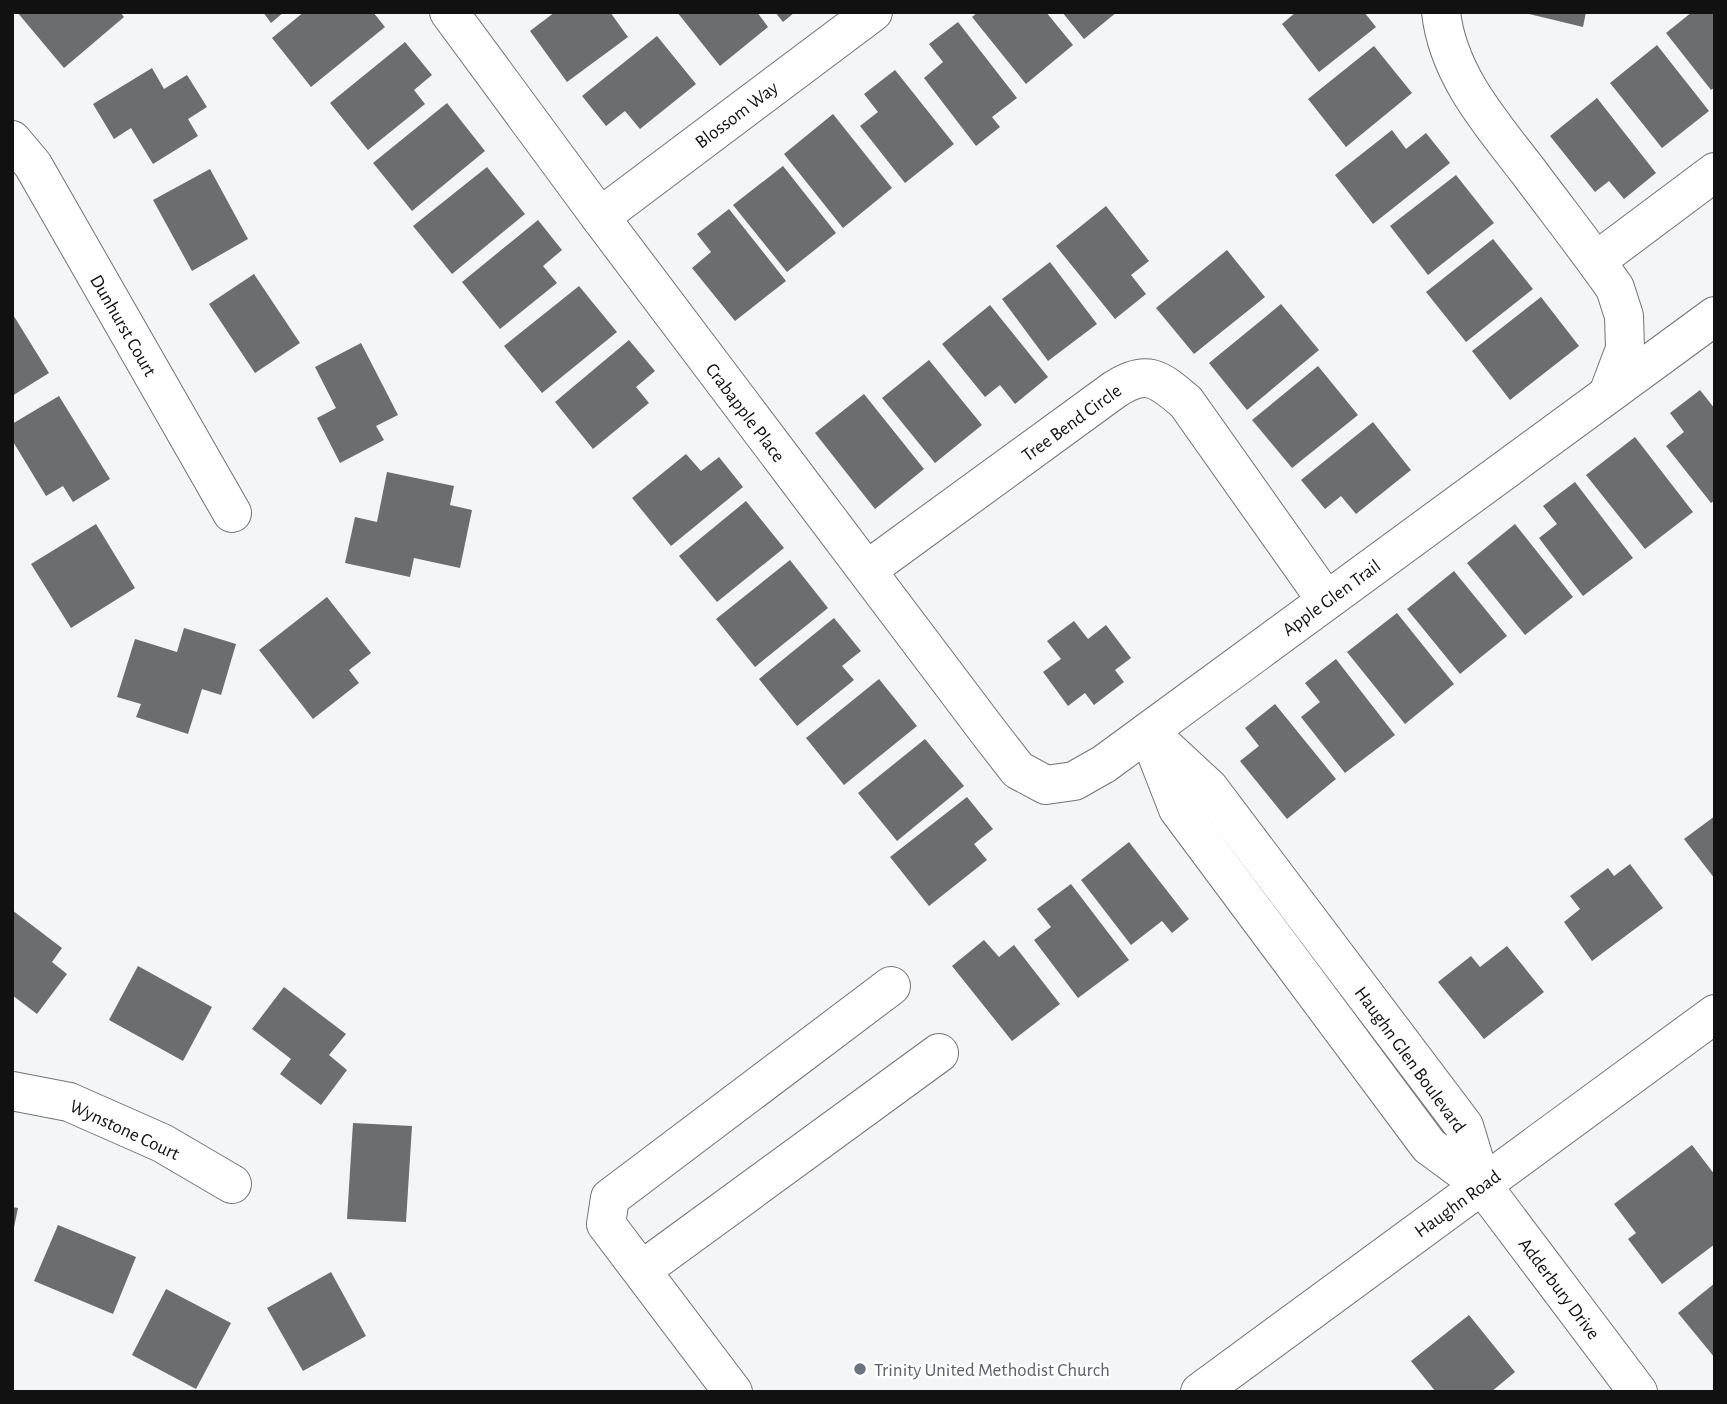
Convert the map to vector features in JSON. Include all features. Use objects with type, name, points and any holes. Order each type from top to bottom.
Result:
[{"type":"street","name":"Blossom Way","points":[[600,217],[873,12]]},
{"type":"street","points":[[1441,12],[1443,28],[1457,70],[1481,110],[1615,288],[1624,316],[1625,349],[1608,394]]},
{"type":"street","name":"Crabapple Place","points":[[461,17],[600,217],[990,734],[1018,769],[1046,785]]},
{"type":"street","name":"Dunhurst Court","points":[[12,140],[33,165],[232,513]]},
{"type":"street","points":[[1596,261],[1715,172]]},
{"type":"street","name":"Apple Glen Trail","points":[[1046,785],[1074,781],[1104,764],[1715,316]]},
{"type":"street","name":"Tree Bend Circle","points":[[867,570],[1114,390],[1126,382],[1146,378],[1164,383],[1186,402],[1326,600]]},
{"type":"street","name":"Haughn Glen Boulevard","points":[[1148,732],[1209,788],[1464,1126],[1482,1185]]},
{"type":"street","name":"Haughn Glen Boulevard","points":[[1148,732],[1178,809],[1429,1146],[1482,1185]]},
{"type":"street","points":[[1314,992],[1345,969]]},
{"type":"street","points":[[733,1392],[606,1224],[610,1198],[891,986]]},
{"type":"street","name":"Haughn Road","points":[[1200,1392],[1715,1014]]},
{"type":"street","points":[[642,1270],[940,1053]]},
{"type":"street","points":[[1380,1080],[1412,1058]]},
{"type":"street","name":"Wynstone Court","points":[[12,1091],[69,1102],[162,1143],[232,1184]]},
{"type":"street","name":"Adderbury Drive","points":[[1482,1185],[1637,1392]]},
{"type":"building","points":[[17,12],[120,12],[124,17],[64,68]]},
{"type":"building","points":[[263,12],[284,12],[271,23]]},
{"type":"building","points":[[304,12],[373,12],[385,27],[311,87],[272,38]]},
{"type":"building","points":[[555,12],[610,12],[628,37],[567,82],[530,31]]},
{"type":"building","points":[[677,12],[757,12],[768,27],[720,66]]},
{"type":"building","points":[[775,12],[795,12],[783,22]]},
{"type":"building","points":[[978,12],[1046,12],[1073,45],[1026,84],[972,17]]},
{"type":"building","points":[[1062,12],[1117,12],[1084,39]]},
{"type":"building","points":[[1296,12],[1364,12],[1376,27],[1319,72],[1282,24]]},
{"type":"building","points":[[1521,12],[1586,12],[1583,27]]},
{"type":"building","points":[[1692,12],[1715,12],[1715,87],[1711,90],[1666,33]]},
{"type":"building","points":[[958,22],[1017,98],[992,117],[1000,127],[976,146],[924,78],[943,62],[929,44]]},
{"type":"building","points":[[657,36],[696,84],[640,129],[625,111],[606,126],[582,96]]},
{"type":"building","points":[[405,42],[432,75],[414,90],[425,104],[368,150],[330,103]]},
{"type":"building","points":[[1657,45],[1709,111],[1662,148],[1610,83]]},
{"type":"building","points":[[1374,46],[1412,93],[1346,147],[1308,99]]},
{"type":"building","points":[[152,68],[164,89],[187,75],[207,107],[188,119],[198,136],[153,164],[131,128],[114,139],[93,104]]},
{"type":"building","points":[[895,70],[954,144],[905,183],[860,126],[878,112],[864,94]]},
{"type":"building","points":[[1597,98],[1656,173],[1624,199],[1609,181],[1595,192],[1550,136]]},
{"type":"building","points":[[447,103],[485,151],[412,211],[373,163]]},
{"type":"building","points":[[833,114],[892,188],[843,228],[784,154]]},
{"type":"building","points":[[1392,130],[1406,149],[1426,133],[1450,163],[1373,224],[1335,175]]},
{"type":"building","points":[[783,166],[836,233],[787,272],[733,205]]},
{"type":"building","points":[[487,167],[525,214],[452,274],[413,226]]},
{"type":"building","points":[[210,169],[248,239],[192,271],[153,200]]},
{"type":"building","points":[[1456,175],[1494,223],[1428,275],[1390,226]]},
{"type":"building","points":[[1106,206],[1149,261],[1131,275],[1146,294],[1115,319],[1056,246]]},
{"type":"building","points":[[729,209],[786,281],[735,321],[692,268],[711,252],[697,234]]},
{"type":"building","points":[[538,220],[562,250],[543,266],[557,283],[500,329],[462,282]]},
{"type":"building","points":[[1493,239],[1533,289],[1466,342],[1426,292]]},
{"type":"building","points":[[1227,250],[1265,297],[1194,354],[1156,308]]},
{"type":"building","points":[[1050,262],[1097,324],[1048,361],[1002,299]]},
{"type":"building","points":[[254,274],[300,343],[255,373],[209,304]]},
{"type":"building","points":[[579,286],[617,332],[542,393],[504,346]]},
{"type":"building","points":[[1541,297],[1579,346],[1510,400],[1472,351]]},
{"type":"building","points":[[1281,304],[1319,350],[1247,410],[1209,363]]},
{"type":"building","points":[[990,305],[1048,377],[1015,404],[1000,385],[985,397],[942,344]]},
{"type":"building","points":[[12,313],[49,373],[12,396]]},
{"type":"building","points":[[629,340],[655,371],[636,387],[649,403],[593,449],[555,402]]},
{"type":"building","points":[[361,343],[398,415],[376,426],[384,440],[340,463],[317,418],[336,408],[315,367]]},
{"type":"building","points":[[929,360],[982,425],[935,463],[882,398]]},
{"type":"building","points":[[1318,366],[1358,415],[1292,468],[1252,420]]},
{"type":"building","points":[[1700,390],[1715,409],[1715,500],[1711,503],[1666,446],[1684,432],[1670,413]]},
{"type":"building","points":[[864,394],[924,469],[875,509],[815,433]]},
{"type":"building","points":[[59,396],[110,479],[73,502],[63,486],[46,496],[12,440],[12,424]]},
{"type":"building","points":[[1373,422],[1411,470],[1356,514],[1341,496],[1325,509],[1301,480]]},
{"type":"building","points":[[1635,437],[1693,512],[1645,549],[1586,475]]},
{"type":"building","points":[[686,454],[701,471],[719,457],[743,487],[671,546],[632,498]]},
{"type":"building","points":[[387,472],[454,486],[450,505],[472,510],[460,568],[414,558],[410,577],[345,563],[355,517],[377,522]]},
{"type":"building","points":[[1575,482],[1633,558],[1583,596],[1539,538],[1557,524],[1543,506]]},
{"type":"building","points":[[746,501],[784,548],[717,602],[679,556]]},
{"type":"building","points":[[96,524],[135,588],[71,628],[31,564]]},
{"type":"building","points":[[1515,524],[1573,597],[1525,635],[1467,563]]},
{"type":"building","points":[[790,560],[828,608],[755,667],[716,619]]},
{"type":"building","points":[[1454,571],[1507,636],[1460,674],[1407,609]]},
{"type":"building","points":[[327,597],[371,653],[349,670],[359,683],[313,719],[259,650]]},
{"type":"building","points":[[1397,613],[1454,684],[1405,724],[1347,652]]},
{"type":"building","points":[[834,618],[861,651],[842,666],[854,680],[797,726],[759,679]]},
{"type":"building","points":[[1074,621],[1088,639],[1106,625],[1131,658],[1115,670],[1124,682],[1094,705],[1085,693],[1068,706],[1043,672],[1061,659],[1047,641]]},
{"type":"building","points":[[184,628],[236,644],[221,695],[202,689],[188,734],[136,717],[141,704],[117,697],[135,639],[177,652]]},
{"type":"building","points":[[1336,659],[1395,735],[1345,773],[1301,717],[1320,702],[1305,683]]},
{"type":"building","points":[[879,679],[917,726],[844,785],[806,738]]},
{"type":"building","points":[[1275,704],[1336,779],[1287,819],[1240,761],[1259,746],[1245,728]]},
{"type":"building","points":[[925,739],[964,786],[897,841],[858,793]]},
{"type":"building","points":[[967,797],[993,829],[974,844],[987,860],[929,906],[890,857]]},
{"type":"building","points":[[1715,816],[1715,879],[1684,839]]},
{"type":"building","points":[[1129,842],[1189,919],[1172,933],[1162,921],[1131,945],[1081,880]]},
{"type":"building","points":[[1630,864],[1663,908],[1592,961],[1564,922],[1580,909],[1570,896],[1608,868],[1614,876]]},
{"type":"building","points":[[1071,884],[1129,960],[1078,998],[1034,940],[1051,927],[1037,909]]},
{"type":"building","points":[[12,910],[62,948],[52,962],[67,974],[37,1014],[12,995]]},
{"type":"building","points":[[984,940],[999,957],[1014,945],[1060,1004],[1012,1041],[952,966]]},
{"type":"building","points":[[1507,946],[1544,992],[1484,1039],[1438,982],[1471,956],[1480,967]]},
{"type":"building","points":[[138,966],[212,1007],[183,1061],[109,1020]]},
{"type":"building","points":[[284,987],[346,1034],[329,1055],[347,1070],[321,1105],[280,1074],[291,1059],[252,1029]]},
{"type":"building","points":[[353,1123],[412,1126],[406,1222],[347,1219]]},
{"type":"building","points":[[1692,1145],[1715,1175],[1715,1244],[1662,1284],[1628,1239],[1636,1233],[1614,1204]]},
{"type":"building","points":[[12,1207],[18,1208],[13,1232],[12,1232]]},
{"type":"building","points":[[58,1225],[136,1257],[113,1314],[34,1281]]},
{"type":"building","points":[[331,1272],[366,1336],[303,1371],[267,1308]]},
{"type":"building","points":[[1715,1283],[1715,1358],[1678,1313]]},
{"type":"building","points":[[166,1289],[231,1323],[196,1389],[132,1355]]},
{"type":"building","points":[[1469,1315],[1515,1372],[1491,1392],[1436,1392],[1411,1361]]},
{"type":"place","name":"Trinity United Methodist Church","points":[[860,1369]]}]
